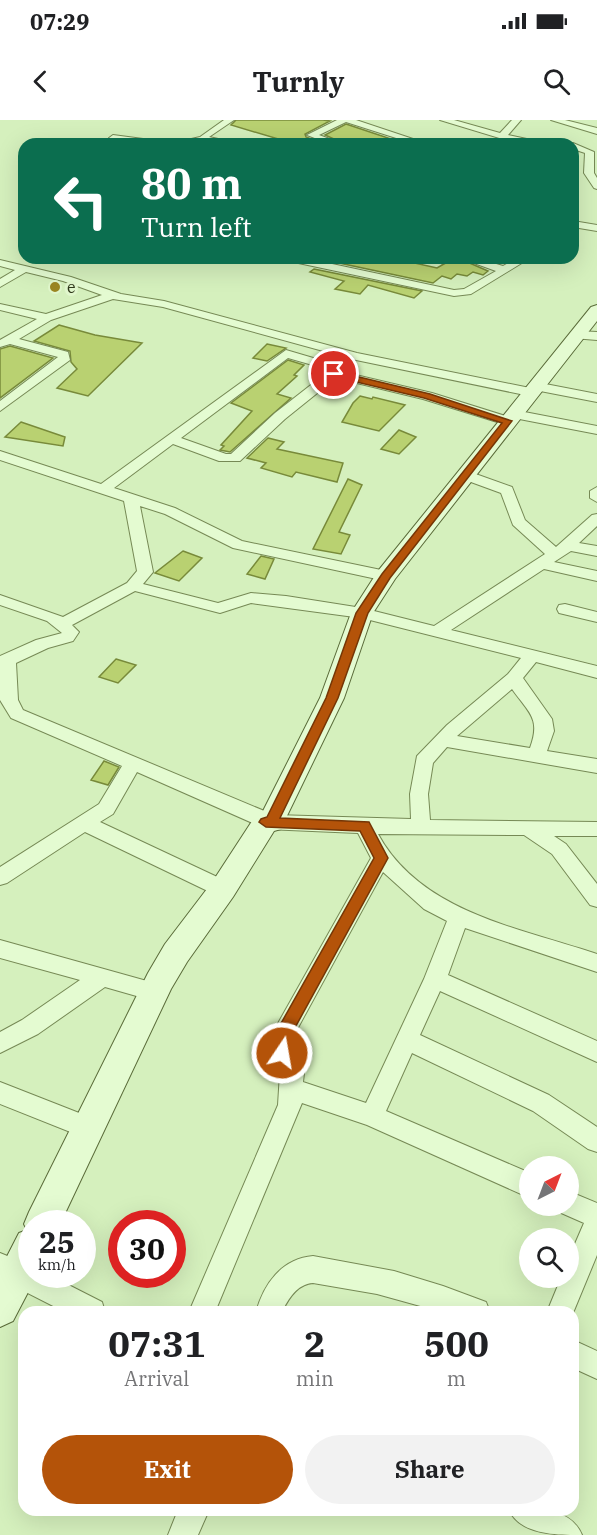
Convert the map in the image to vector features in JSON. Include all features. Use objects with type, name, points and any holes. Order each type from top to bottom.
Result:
[{"type":"street","points":[[204,138],[230,120]]},
{"type":"street","points":[[320,138],[311,135],[346,120],[396,138]]},
{"type":"street","points":[[444,120],[509,138]]},
{"type":"street","points":[[503,137],[509,131],[512,123],[517,120]]},
{"type":"street","points":[[555,120],[594,130],[595,120]]},
{"type":"street","points":[[402,126],[404,138]]},
{"type":"street","points":[[579,156],[593,150]]},
{"type":"street","points":[[593,150],[589,173],[597,186]]},
{"type":"street","points":[[579,227],[597,228]]},
{"type":"street","points":[[0,263],[67,279],[112,295],[164,304],[356,356],[533,389],[597,398]]},
{"type":"street","points":[[317,264],[454,293],[467,292],[516,264]]},
{"type":"street","points":[[486,264],[506,270]]},
{"type":"street","points":[[0,284],[24,269]]},
{"type":"street","points":[[5,343],[47,318],[112,295]]},
{"type":"street","points":[[0,307],[47,318]]},
{"type":"street","points":[[49,1210],[154,992],[176,953],[224,889],[268,822],[332,698],[362,613],[386,576],[533,389],[587,335],[597,310]]},
{"type":"street","points":[[0,407],[64,360],[64,355],[5,343]]},
{"type":"street","points":[[103,489],[286,354],[337,371],[511,418],[597,430]]},
{"type":"street","points":[[172,439],[224,458],[235,458],[280,416],[356,356]]},
{"type":"street","points":[[2,458],[170,511],[238,545],[386,576]]},
{"type":"street","points":[[465,475],[507,490],[519,522],[561,550],[597,551]]},
{"type":"street","points":[[597,491],[597,498]]},
{"type":"street","points":[[63,623],[134,586],[145,572],[130,498]]},
{"type":"street","points":[[438,631],[589,531],[597,518]]},
{"type":"street","points":[[540,563],[597,576]]},
{"type":"street","points":[[134,586],[220,608],[251,598],[362,613],[597,672]]},
{"type":"street","points":[[0,600],[53,617],[71,632],[67,637],[42,644],[4,662],[9,700],[17,714],[268,822],[597,830]]},
{"type":"street","points":[[565,609],[597,617]]},
{"type":"street","points":[[421,826],[419,794],[424,761],[442,740],[514,678],[531,657]]},
{"type":"street","points":[[514,678],[543,719],[545,731],[536,756]]},
{"type":"street","points":[[442,740],[597,766]]},
{"type":"street","points":[[0,877],[86,824],[106,809],[133,763]]},
{"type":"street","points":[[86,824],[224,889]]},
{"type":"street","points":[[364,826],[381,858],[431,903],[459,917],[597,963]]},
{"type":"street","points":[[525,827],[559,849],[597,899]]},
{"type":"street","points":[[205,1306],[290,1105],[292,1073],[282,1053],[283,1034],[381,858]]},
{"type":"street","points":[[372,1116],[435,979],[459,917]]},
{"type":"street","points":[[0,949],[154,992]]},
{"type":"street","points":[[0,1043],[30,1027],[101,978]]},
{"type":"street","points":[[435,979],[597,1052]]},
{"type":"street","points":[[407,1040],[541,1103],[597,1142]]},
{"type":"street","points":[[292,1089],[372,1116],[519,1181]]},
{"type":"street","points":[[0,1093],[88,1128]]},
{"type":"street","points":[[579,1208],[597,1216]]},
{"type":"street","points":[[563,1306],[597,1224]]},
{"type":"street","points":[[0,1308],[17,1261],[83,1306]]},
{"type":"street","points":[[271,1306],[275,1294],[284,1285],[300,1272],[315,1269],[388,1281],[461,1306]]},
{"type":"street","points":[[579,1357],[597,1365]]},
{"type":"street","points":[[183,1535],[191,1516]]},
{"type":"street","points":[[534,1516],[567,1535]]},
{"type":"building","points":[[236,120],[330,121],[305,134],[309,138],[275,138],[231,125]]},
{"type":"building","points":[[346,124],[388,138],[332,138],[325,135]]},
{"type":"building","points":[[344,264],[419,264],[437,268],[444,264],[472,264],[488,271],[483,275],[473,272],[467,276],[457,274],[451,279],[442,276],[433,283]]},
{"type":"building","points":[[314,269],[422,291],[414,298],[368,285],[360,294],[335,289],[344,281],[310,272]]},
{"type":"building","points":[[59,325],[95,335],[142,343],[88,396],[57,388],[77,369],[71,362],[70,351],[34,341]]},
{"type":"building","points":[[267,344],[286,348],[267,361],[253,358]]},
{"type":"building","points":[[10,346],[53,358],[0,398],[0,349]]},
{"type":"building","points":[[288,360],[304,365],[294,375],[297,376],[277,394],[291,398],[230,452],[220,450],[224,446],[221,445],[252,411],[231,403]]},
{"type":"building","points":[[360,396],[405,405],[379,431],[342,422]]},
{"type":"building","points":[[21,422],[65,437],[63,446],[5,437]]},
{"type":"building","points":[[399,430],[416,437],[399,454],[381,449]]},
{"type":"building","points":[[268,438],[284,442],[277,449],[343,463],[337,482],[296,472],[292,477],[261,468],[266,463],[247,458]]},
{"type":"building","points":[[348,479],[362,485],[339,532],[350,535],[341,554],[313,549]]},
{"type":"building","points":[[183,551],[202,558],[179,581],[155,573]]},
{"type":"building","points":[[261,556],[274,559],[265,579],[247,574]]},
{"type":"building","points":[[116,659],[136,665],[118,683],[99,677]]},
{"type":"building","points":[[104,761],[119,767],[108,785],[91,780]]},
{"type":"place","name":"e","points":[[55,287]]},
{"type":"route","points":[[282,1053],[283,1034],[381,858],[364,826],[266,822],[271,822],[332,698],[362,613],[386,576],[507,421],[427,396],[334,374]]}]
